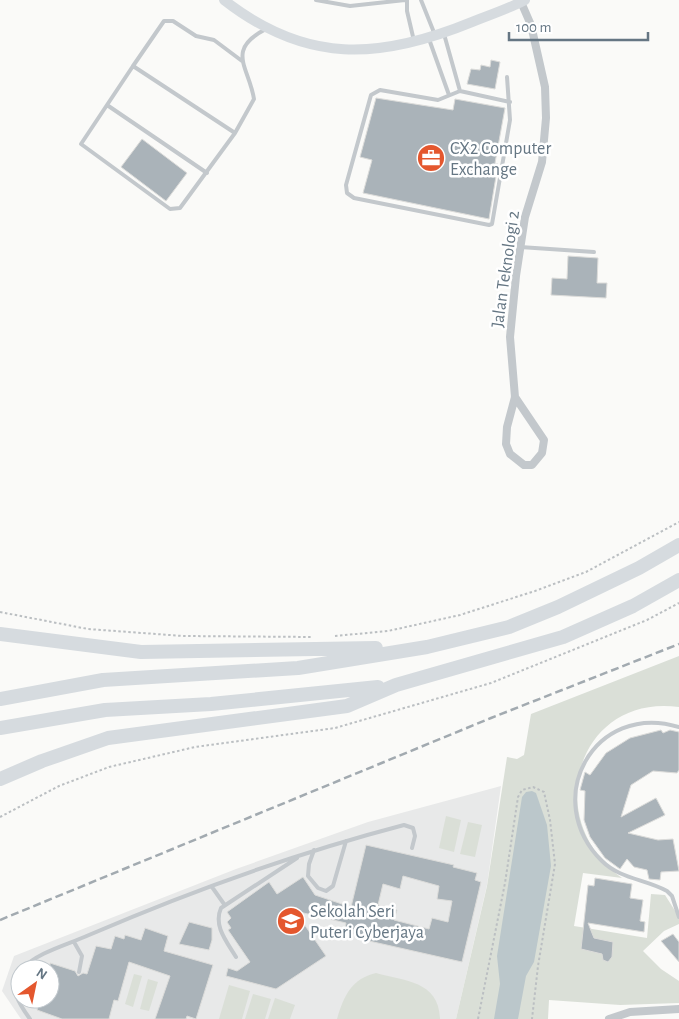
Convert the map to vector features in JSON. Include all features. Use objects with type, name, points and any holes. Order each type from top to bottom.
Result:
[{"type":"highway","points":[[0,698],[103,680],[298,668],[427,647],[509,627],[558,607],[639,568],[679,545]]},
{"type":"highway","points":[[0,779],[42,761],[108,738],[347,706],[396,685],[563,637],[633,606],[679,580]]},
{"type":"highway","points":[[0,634],[141,652],[427,647]]},
{"type":"highway","points":[[0,728],[104,710],[221,703],[396,685]]},
{"type":"street","points":[[224,0],[249,20],[266,29],[308,44],[358,50],[384,50],[414,44],[436,37],[523,1]]},
{"type":"street","name":"Jalan Teknologi 2","points":[[515,397],[536,424],[544,440],[542,453],[532,465],[524,465],[518,461],[506,444],[507,427],[515,397],[510,337],[520,247],[525,218],[542,162],[546,118],[545,87],[531,25],[523,1]]},
{"type":"street","points":[[609,1019],[630,1012],[679,1009]]},
{"type":"lane","points":[[316,0],[350,6],[406,0],[414,44]]},
{"type":"lane","points":[[420,0],[460,91]]},
{"type":"lane","points":[[242,61],[214,40],[196,36],[169,21],[164,22],[81,141],[81,146],[170,209],[180,208],[207,174],[235,133],[254,99],[242,61],[245,44],[256,34],[266,29]]},
{"type":"lane","points":[[436,37],[449,95]]},
{"type":"lane","points":[[133,66],[235,133]]},
{"type":"lane","points":[[507,77],[510,102],[509,128],[492,224],[489,225],[350,196],[345,189],[371,95],[380,90],[438,100],[460,91],[510,102]]},
{"type":"lane","points":[[107,105],[207,174]]},
{"type":"lane","points":[[520,247],[594,252]]},
{"type":"lane","points":[[679,728],[649,723],[629,726],[611,734],[596,746],[584,762],[577,781],[575,800],[580,829],[596,854],[618,873],[667,891],[672,896],[679,917]]},
{"type":"lane","points":[[35,959],[212,887],[314,850],[404,825],[413,828],[412,848]]},
{"type":"lane","points":[[314,850],[309,864],[308,876],[318,888],[326,891],[333,886],[346,841]]},
{"type":"lane","points":[[236,957],[218,926],[219,913],[224,904],[303,854]]},
{"type":"lane","points":[[212,887],[224,904]]},
{"type":"lane","points":[[74,942],[82,956],[78,972]]},
{"type":"path","points":[[330,637],[388,631],[460,615],[535,591],[586,572],[679,522]]},
{"type":"path","points":[[0,612],[88,629],[183,636],[320,637]]},
{"type":"path","points":[[478,1019],[505,883],[518,797],[522,790],[533,787],[544,792],[556,864],[538,966],[532,1019]]},
{"type":"shaded area","points":[[679,656],[679,707],[644,708],[616,720],[595,740],[582,765],[577,795],[582,825],[597,853],[622,878],[583,873],[574,926],[647,938],[651,894],[665,895],[679,917],[679,924],[664,931],[643,951],[661,969],[679,981],[679,1003],[620,1005],[549,1000],[548,1019],[456,1019],[487,886],[507,757],[517,759],[524,755],[531,714]]},
{"type":"shaded area","name":"Sekolah Seri Puteri Cyberjaya","points":[[501,786],[487,885],[456,1019],[21,1019],[14,1009],[60,1009],[60,959],[13,959],[14,956],[236,869],[368,822]]},
{"type":"shaded area","points":[[532,791],[536,793],[547,825],[551,866],[534,962],[526,976],[518,1019],[494,1019],[500,984],[497,956],[522,797],[526,792]]},
{"type":"shaded area","points":[[446,816],[461,820],[454,852],[439,848]]},
{"type":"shaded area","points":[[468,822],[482,825],[475,857],[460,854]]},
{"type":"shaded area","name":"Sekolah Seri Puteri Cyberjaya","points":[[10,968],[10,1003],[2,991]]},
{"type":"shaded area","points":[[376,973],[409,981],[427,990],[434,997],[440,1019],[337,1019],[346,996],[355,984],[360,979]]},
{"type":"shaded area","points":[[134,974],[142,976],[133,1007],[125,1004]]},
{"type":"shaded area","points":[[148,979],[158,982],[149,1011],[140,1009]]},
{"type":"shaded area","points":[[229,985],[250,991],[242,1019],[219,1019]]},
{"type":"shaded area","points":[[253,994],[271,999],[265,1019],[245,1019]]},
{"type":"shaded area","points":[[275,998],[295,1005],[290,1019],[268,1019]]},
{"type":"building","points":[[491,60],[500,62],[495,89],[467,84],[471,69],[480,70],[481,65],[490,67]]},
{"type":"building","name":"CX2 Computer Exchange","points":[[376,98],[453,110],[455,99],[505,108],[495,163],[498,164],[489,219],[363,193],[372,160],[360,157]]},
{"type":"building","points":[[142,139],[187,173],[166,201],[121,167]]},
{"type":"building","points":[[568,256],[598,258],[597,283],[607,283],[606,298],[551,295],[552,278],[567,279]]},
{"type":"building","points":[[661,730],[663,733],[670,730],[679,732],[679,770],[677,773],[653,771],[631,785],[621,817],[656,798],[665,815],[628,833],[658,840],[673,839],[679,871],[661,872],[660,880],[649,879],[647,870],[634,867],[627,859],[620,869],[605,858],[590,837],[584,820],[585,791],[580,790],[585,772],[590,775],[606,753],[630,738]]},
{"type":"building","points":[[366,845],[454,865],[453,867],[477,873],[475,880],[481,882],[462,962],[369,941],[370,938],[344,932],[346,923],[295,911],[326,956],[276,989],[226,976],[228,968],[237,971],[250,962],[228,930],[231,928],[227,922],[231,918],[227,912],[269,882],[277,894],[303,877],[315,895],[351,907]],"holes":[[[403,876],[439,886],[437,899],[452,901],[448,922],[432,918],[429,929],[394,920],[397,910],[378,905],[383,884],[400,889]]]},
{"type":"building","points":[[595,878],[632,884],[630,898],[643,900],[640,921],[645,922],[644,932],[588,923],[594,938],[613,942],[612,957],[608,962],[603,960],[602,954],[581,949],[588,885],[594,886]]},
{"type":"building","points":[[189,922],[212,928],[212,940],[209,950],[179,944]]},
{"type":"building","points":[[145,928],[168,936],[164,951],[213,965],[196,1019],[187,1016],[186,1019],[155,1019],[170,976],[129,962],[118,1001],[114,1000],[109,1019],[62,1019],[37,1010],[60,1009],[60,966],[75,971],[78,976],[83,973],[87,974],[96,946],[111,949],[115,936],[124,939],[125,935],[141,940]]},
{"type":"building","points":[[673,934],[679,942],[679,962],[661,941]]},
{"type":"railway","points":[[0,920],[491,718],[679,644]]},
{"type":"place","name":"CX2 Computer Exchange","points":[[431,158]]},
{"type":"place","name":"Sekolah Seri Puteri Cyberjaya","points":[[291,921]]}]
